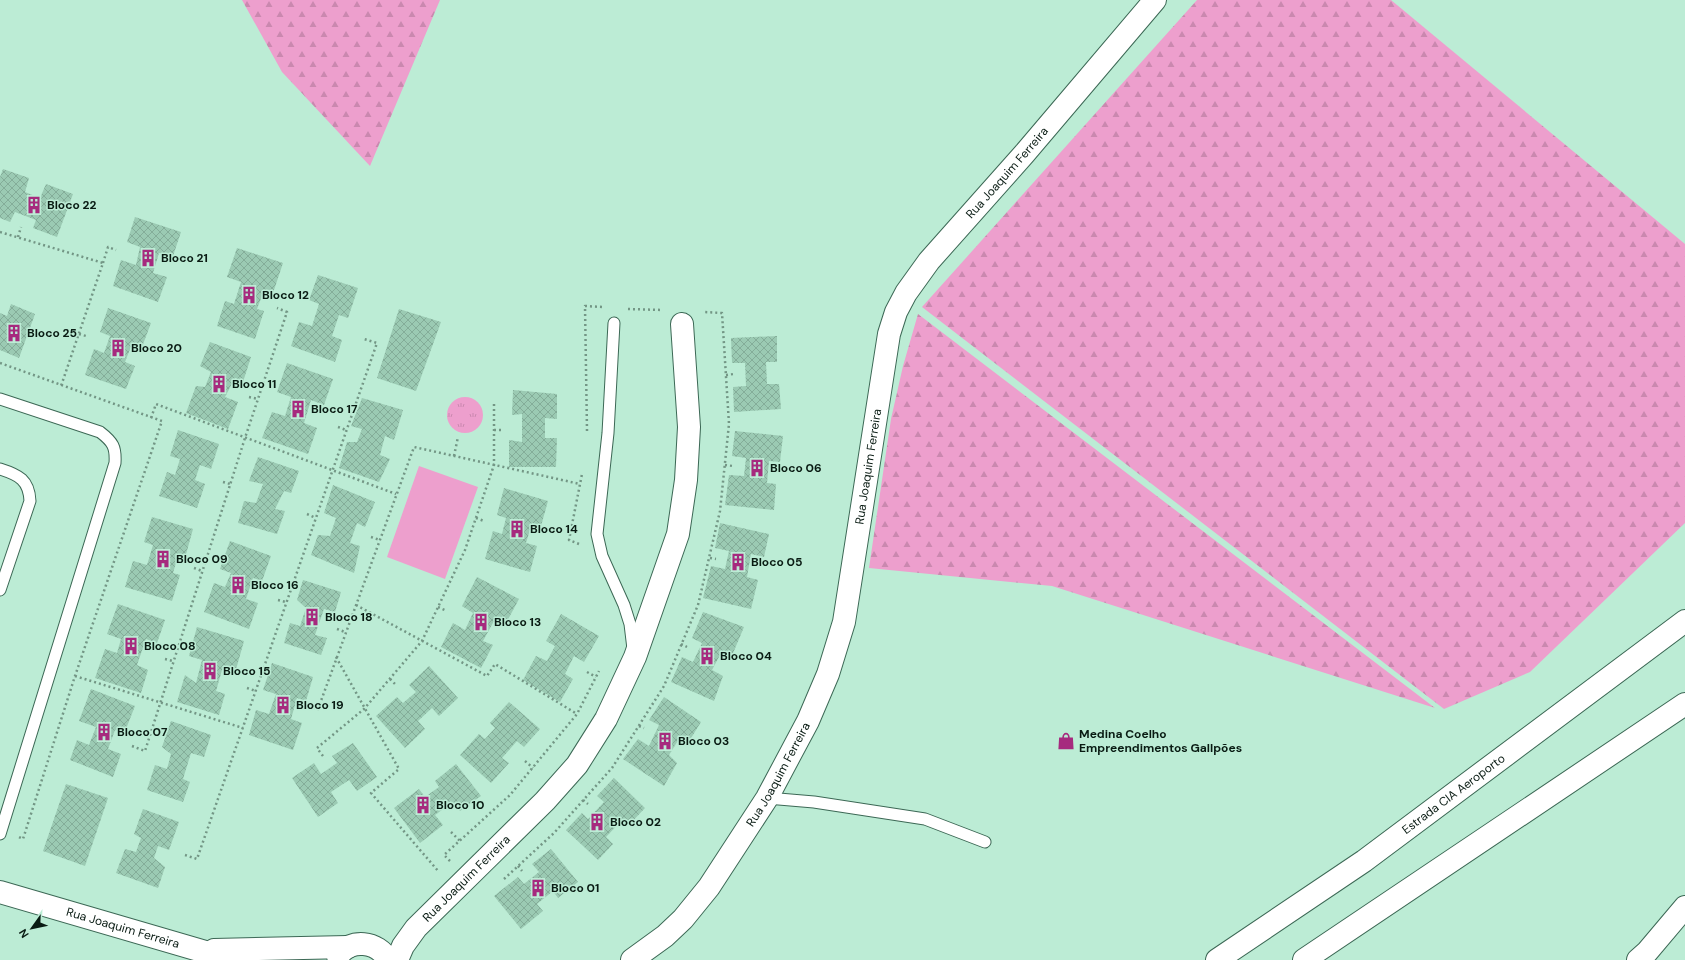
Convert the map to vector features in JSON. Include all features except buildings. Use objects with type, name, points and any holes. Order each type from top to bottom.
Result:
[{"type":"main road","name":"Rua Joaquim Ferreira","points":[[632,960],[665,936],[683,919],[709,887],[767,798],[808,721],[828,674],[844,622],[889,334],[896,312],[906,293],[929,261],[1025,153],[1155,0]]},
{"type":"main road","name":"Rua Joaquim Ferreira","points":[[397,960],[403,946],[416,928],[545,801],[577,764],[606,719],[635,657],[678,534],[684,488],[689,427],[684,316]]},
{"type":"main road","name":"Estrada CIA Aeroporto","points":[[1217,960],[1364,861],[1685,621]]},
{"type":"main road","points":[[1304,960],[1685,704]]},
{"type":"main road","name":"Rua Joaquim Ferreira","points":[[0,892],[233,960]]},
{"type":"main road","points":[[1638,960],[1647,952],[1685,907]]},
{"type":"main road","name":"Rua Joaquim Ferreira","points":[[201,950],[342,954],[356,944],[372,946],[398,938],[416,928]]},
{"type":"main road","points":[[372,946],[381,951],[388,960]]},
{"type":"lane","points":[[614,323],[608,433],[596,534],[602,556],[624,604],[630,624],[635,657]]},
{"type":"lane","points":[[0,399],[100,432],[111,441],[116,453],[115,464],[0,834]]},
{"type":"lane","points":[[0,469],[15,474],[26,483],[30,491],[30,501],[0,590]]},
{"type":"lane","points":[[767,798],[814,802],[925,819],[985,842]]},
{"type":"path","points":[[18,237],[21,227]]},
{"type":"path","points":[[0,232],[103,263]]},
{"type":"path","points":[[61,386],[108,247],[116,250]]},
{"type":"path","points":[[587,433],[585,306],[608,308]]},
{"type":"path","points":[[132,746],[145,751],[230,484],[287,312],[277,308]]},
{"type":"path","points":[[623,308],[684,316],[722,313]]},
{"type":"path","points":[[79,334],[86,336]]},
{"type":"path","points":[[185,855],[197,859],[377,342],[364,339]]},
{"type":"path","points":[[726,375],[734,374]]},
{"type":"path","points":[[249,397],[258,399]]},
{"type":"path","points":[[151,418],[156,404],[396,494]]},
{"type":"path","points":[[323,756],[317,748],[364,709],[422,641],[465,550],[494,465],[494,404]]},
{"type":"path","points":[[338,427],[346,430]]},
{"type":"path","points":[[494,430],[504,430]]},
{"type":"path","points":[[454,456],[458,437]]},
{"type":"path","points":[[308,706],[318,709],[414,447],[580,484]]},
{"type":"path","points":[[725,465],[732,466]]},
{"type":"path","points":[[583,470],[569,540],[585,547]]},
{"type":"path","points":[[223,482],[230,484]]},
{"type":"path","points":[[307,514],[316,518]]},
{"type":"path","points":[[476,518],[484,521]]},
{"type":"path","points":[[371,537],[380,540]]},
{"type":"path","points":[[710,558],[716,559]]},
{"type":"path","points":[[194,568],[202,571]]},
{"type":"path","points":[[278,600],[286,602]]},
{"type":"path","points":[[356,605],[486,676],[495,664],[577,714]]},
{"type":"path","points":[[438,607],[447,611]]},
{"type":"path","points":[[337,629],[345,632]]},
{"type":"path","points":[[681,644],[687,647]]},
{"type":"path","points":[[336,657],[399,769],[371,793],[444,877]]},
{"type":"path","points":[[165,659],[173,661]]},
{"type":"path","points":[[455,864],[444,855],[510,795],[533,768],[577,714],[599,670]]},
{"type":"path","points":[[587,672],[596,677]]},
{"type":"path","points":[[75,676],[243,728]]},
{"type":"path","points":[[390,679],[396,685]]},
{"type":"path","points":[[247,688],[256,691]]},
{"type":"path","points":[[639,726],[644,728]]},
{"type":"path","points":[[525,761],[533,768]]},
{"type":"path","points":[[583,800],[588,804]]},
{"type":"path","points":[[451,832],[460,841]]},
{"type":"path","points":[[518,866],[522,871]]},
{"type":"green space","points":[[242,0],[440,0],[370,166],[282,72]]},
{"type":"green space","points":[[1197,0],[1391,0],[1685,244],[1685,523],[1530,672],[1444,709],[922,307]]},
{"type":"green space","points":[[918,314],[1435,708],[1052,586],[869,568],[891,419],[903,366]]},
{"type":"green space","points":[[469,397],[478,402],[482,408],[482,422],[478,428],[469,433],[461,433],[452,428],[448,422],[447,411],[452,402],[458,398]]},
{"type":"green space","points":[[419,466],[478,487],[445,579],[387,557]]},
{"type":"place","name":"Bloco 22","points":[[34,205]]},
{"type":"place","name":"Bloco 21","points":[[148,258]]},
{"type":"place","name":"Bloco 12","points":[[249,295]]},
{"type":"place","name":"Bloco 25","points":[[14,333]]},
{"type":"place","name":"Bloco 20","points":[[118,348]]},
{"type":"place","name":"Bloco 11","points":[[219,384]]},
{"type":"place","name":"Bloco 17","points":[[298,409]]},
{"type":"place","name":"Bloco 06","points":[[757,468]]},
{"type":"place","name":"Bloco 14","points":[[517,529]]},
{"type":"place","name":"Bloco 09","points":[[163,559]]},
{"type":"place","name":"Bloco 05","points":[[738,562]]},
{"type":"place","name":"Bloco 16","points":[[238,585]]},
{"type":"place","name":"Bloco 18","points":[[312,617]]},
{"type":"place","name":"Bloco 13","points":[[481,622]]},
{"type":"place","name":"Bloco 08","points":[[131,646]]},
{"type":"place","name":"Bloco 04","points":[[707,656]]},
{"type":"place","name":"Bloco 15","points":[[210,671]]},
{"type":"place","name":"Bloco 19","points":[[283,705]]},
{"type":"place","name":"Bloco 07","points":[[104,732]]},
{"type":"place","name":"Bloco 03","points":[[665,741]]},
{"type":"place","name":"Medina Coelho Empreendimentos Gallpões","points":[[1066,741]]},
{"type":"place","name":"Bloco 10","points":[[423,805]]},
{"type":"place","name":"Bloco 02","points":[[597,822]]},
{"type":"place","name":"Bloco 01","points":[[538,888]]}]
